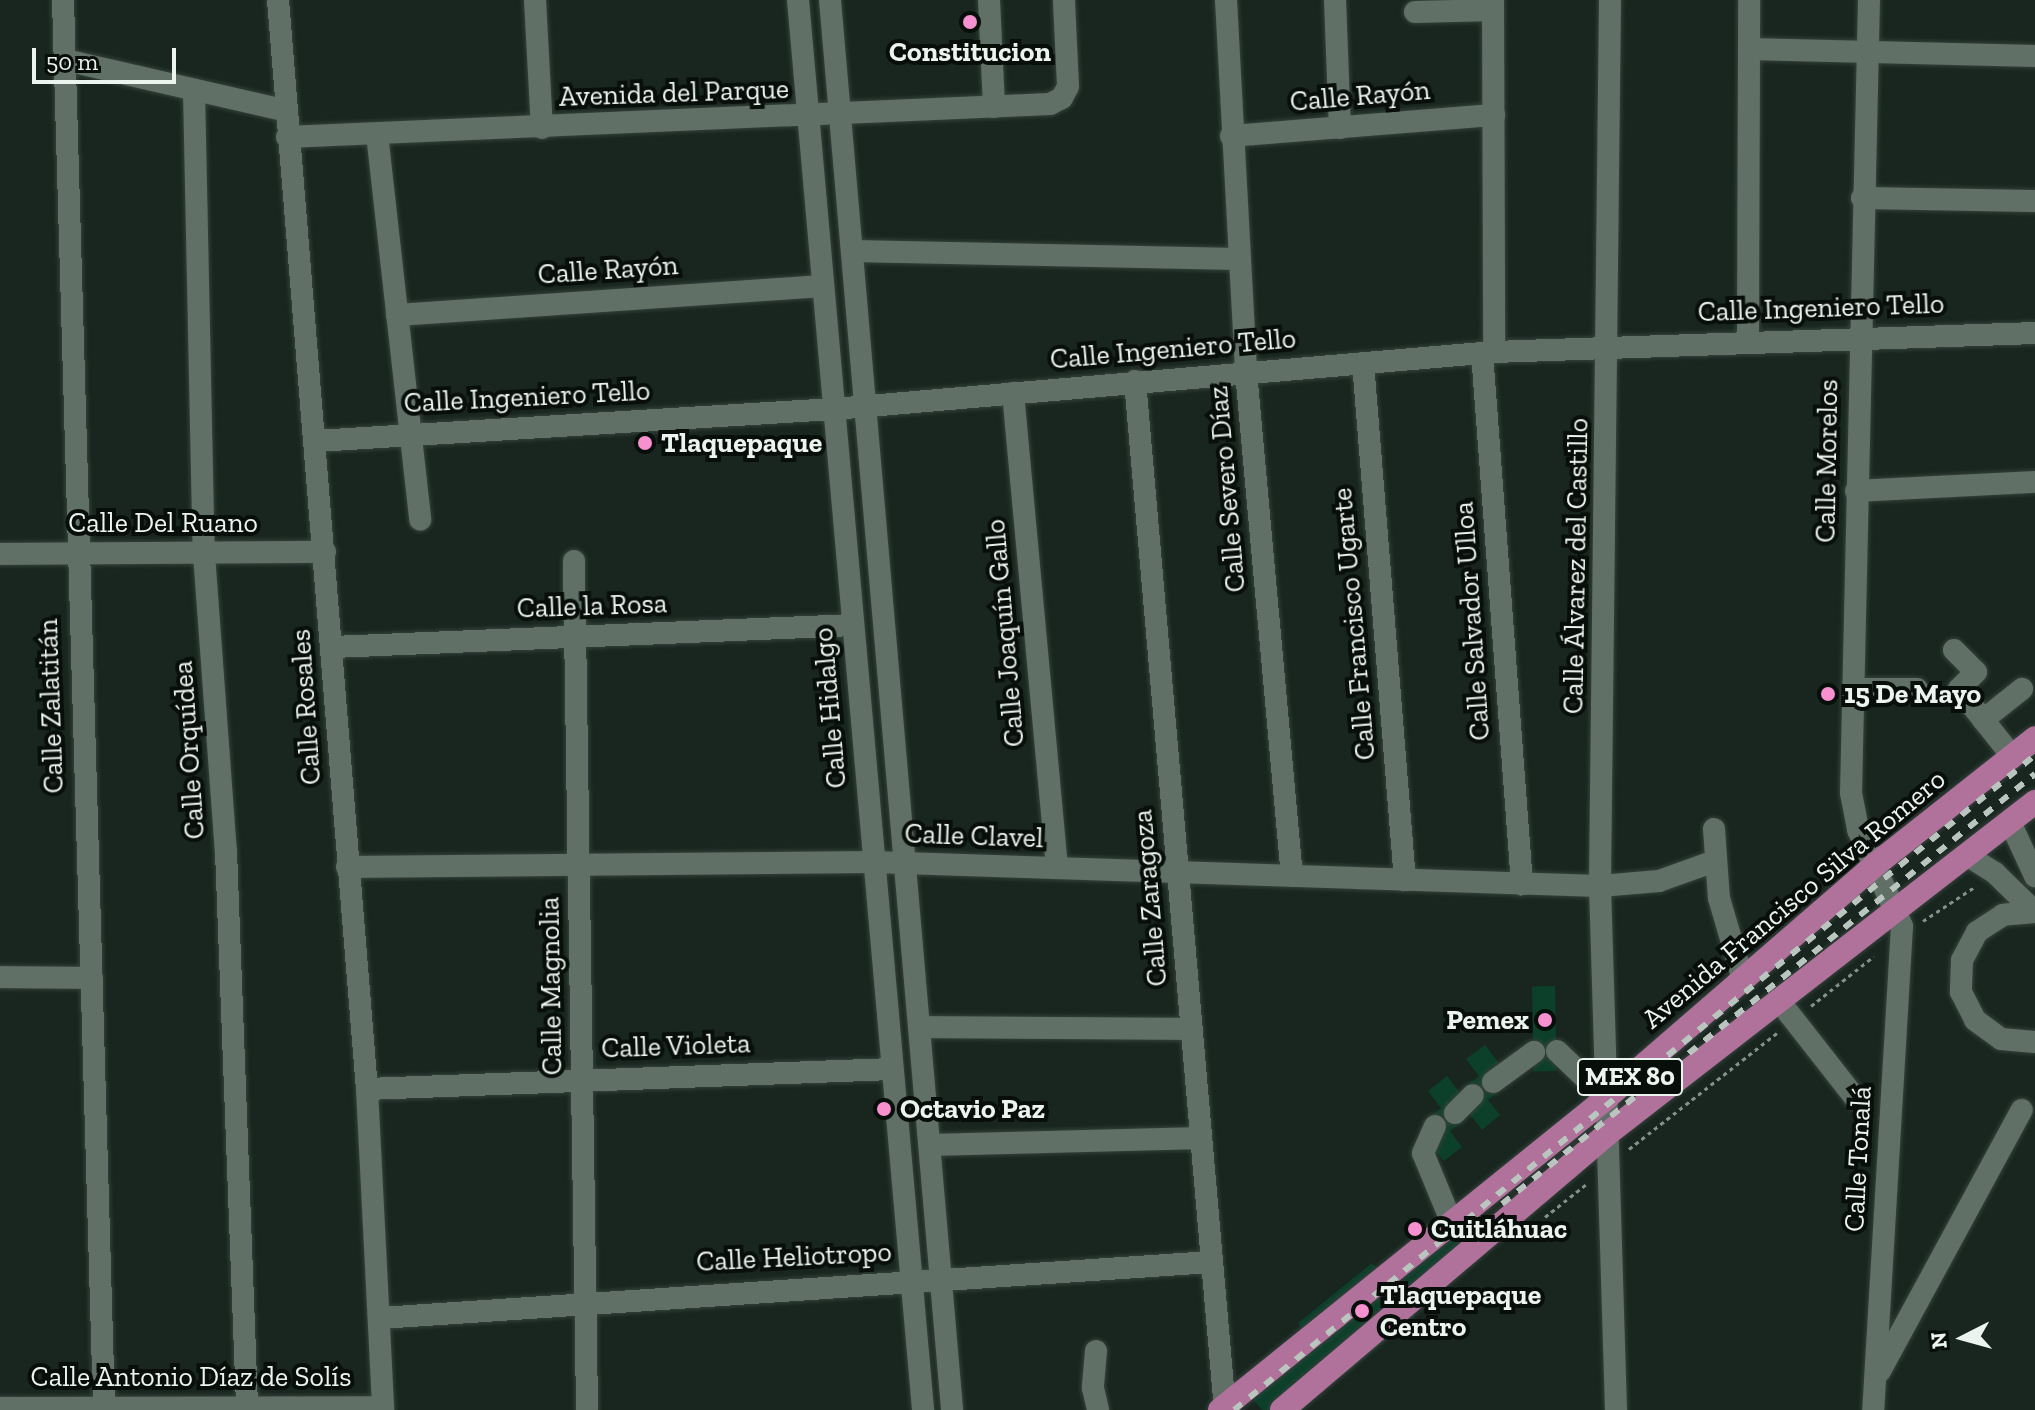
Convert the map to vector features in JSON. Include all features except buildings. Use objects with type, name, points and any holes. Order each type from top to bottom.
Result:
[{"type":"main road","name":"Avenida Francisco Silva Romero","points":[[1223,1409],[1606,1098],[1875,865],[2035,738]]},
{"type":"main road","name":"MEX 80","points":[[1286,1409],[1607,1134],[1788,1011],[1901,923],[1968,856],[2035,802]]},
{"type":"street","name":"Calle Zalatitán","points":[[63,0],[75,554],[92,978],[104,1408]]},
{"type":"street","name":"Calle Rosales","points":[[278,0],[284,110],[316,441],[347,867],[367,1089],[381,1318],[383,1408]]},
{"type":"street","points":[[535,0],[542,128]]},
{"type":"street","name":"Calle Hidalgo","points":[[798,0],[923,1410]]},
{"type":"street","points":[[830,0],[952,1410]]},
{"type":"street","points":[[989,0],[994,107]]},
{"type":"street","name":"Avenida del Parque","points":[[287,137],[809,118],[840,113],[1050,104],[1062,98],[1068,86],[1064,0]]},
{"type":"street","name":"Calle Severo Díaz","points":[[1226,0],[1246,372],[1292,876]]},
{"type":"street","points":[[1335,0],[1340,128]]},
{"type":"street","name":"Calle Álvarez del Castillo","points":[[1610,0],[1610,346],[1600,886],[1616,1410]]},
{"type":"street","points":[[1748,339],[1749,0]]},
{"type":"street","name":"Calle Morelos","points":[[1869,0],[1865,52],[1851,793],[1858,830],[1901,923]]},
{"type":"street","points":[[1415,12],[1493,5]]},
{"type":"street","name":"Calle Salvador Ulloa","points":[[1493,5],[1494,115],[1488,353],[1522,884]]},
{"type":"street","points":[[1749,49],[2035,56]]},
{"type":"street","points":[[65,60],[284,110]]},
{"type":"street","name":"Calle Orquídea","points":[[194,90],[204,554],[226,851],[247,1406]]},
{"type":"street","name":"Calle Rayón","points":[[1231,136],[1494,115]]},
{"type":"street","points":[[377,134],[420,520]]},
{"type":"street","points":[[1862,198],[2035,201]]},
{"type":"street","points":[[852,251],[1239,259]]},
{"type":"street","name":"Calle Rayón","points":[[397,315],[823,286]]},
{"type":"street","name":"Calle Ingeniero Tello","points":[[316,441],[834,409],[1488,353],[1748,339],[2035,333]]},
{"type":"street","name":"Calle Francisco Ugarte","points":[[1363,363],[1405,880]]},
{"type":"street","name":"Calle Zaragoza","points":[[1135,381],[1223,1409]]},
{"type":"street","name":"Calle Joaquín Gallo","points":[[1013,393],[1057,868]]},
{"type":"street","points":[[1856,491],[2035,482]]},
{"type":"street","name":"Calle Del Ruano","points":[[0,554],[325,552]]},
{"type":"street","name":"Calle Magnolia","points":[[574,561],[587,1410]]},
{"type":"street","name":"Calle la Rosa","points":[[333,647],[853,625]]},
{"type":"street","points":[[1954,650],[1976,672],[1959,689],[2012,756]]},
{"type":"street","points":[[1853,689],[1917,689]]},
{"type":"street","points":[[1983,720],[2022,689]]},
{"type":"street","points":[[2010,822],[2035,876]]},
{"type":"street","points":[[1714,829],[1715,861],[1727,935],[1743,980]]},
{"type":"street","points":[[1968,856],[1995,873],[2035,912]]},
{"type":"street","name":"Calle Clavel","points":[[347,867],[873,862],[1600,886],[1659,881],[1715,861]]},
{"type":"street","points":[[2035,912],[2003,915],[1977,932],[1962,960],[1961,992],[1975,1020],[2001,1039],[2035,1042]]},
{"type":"street","name":"Calle Tonalá","points":[[1873,1410],[1901,923]]},
{"type":"street","points":[[0,977],[92,978]]},
{"type":"street","points":[[1788,1011],[1856,1099]]},
{"type":"street","points":[[921,1027],[1191,1029]]},
{"type":"street","points":[[1557,1051],[1606,1098]]},
{"type":"street","points":[[1493,1082],[1534,1052]]},
{"type":"street","name":"Calle Violeta","points":[[367,1089],[892,1069]]},
{"type":"street","points":[[1455,1113],[1473,1095]]},
{"type":"street","points":[[1875,1379],[2022,1110]]},
{"type":"street","points":[[1435,1126],[1423,1153],[1451,1221]]},
{"type":"street","points":[[931,1145],[1201,1138]]},
{"type":"street","name":"Calle Heliotropo","points":[[381,1318],[587,1300],[1212,1262]]},
{"type":"street","points":[[1096,1351],[1093,1388],[1098,1410]]},
{"type":"street","name":"Calle Antonio Díaz de Solís","points":[[0,1408],[383,1408]]},
{"type":"path","points":[[1536,1225],[1788,1011],[1901,923],[1995,873]]},
{"type":"railway","points":[[1234,1410],[2035,755]]},
{"type":"railway","points":[[1502,1204],[2035,774]]},
{"type":"place","name":"Constitucion","points":[[970,22]]},
{"type":"place","name":"Tlaquepaque","points":[[645,443]]},
{"type":"place","name":"15 De Mayo","points":[[1828,694]]},
{"type":"place","name":"Pemex","points":[[1545,1020]]},
{"type":"place","name":"Octavio Paz","points":[[884,1109]]},
{"type":"place","name":"Cuitláhuac","points":[[1415,1229]]},
{"type":"place","name":"Tlaquepaque Centro","points":[[1362,1311]]}]
